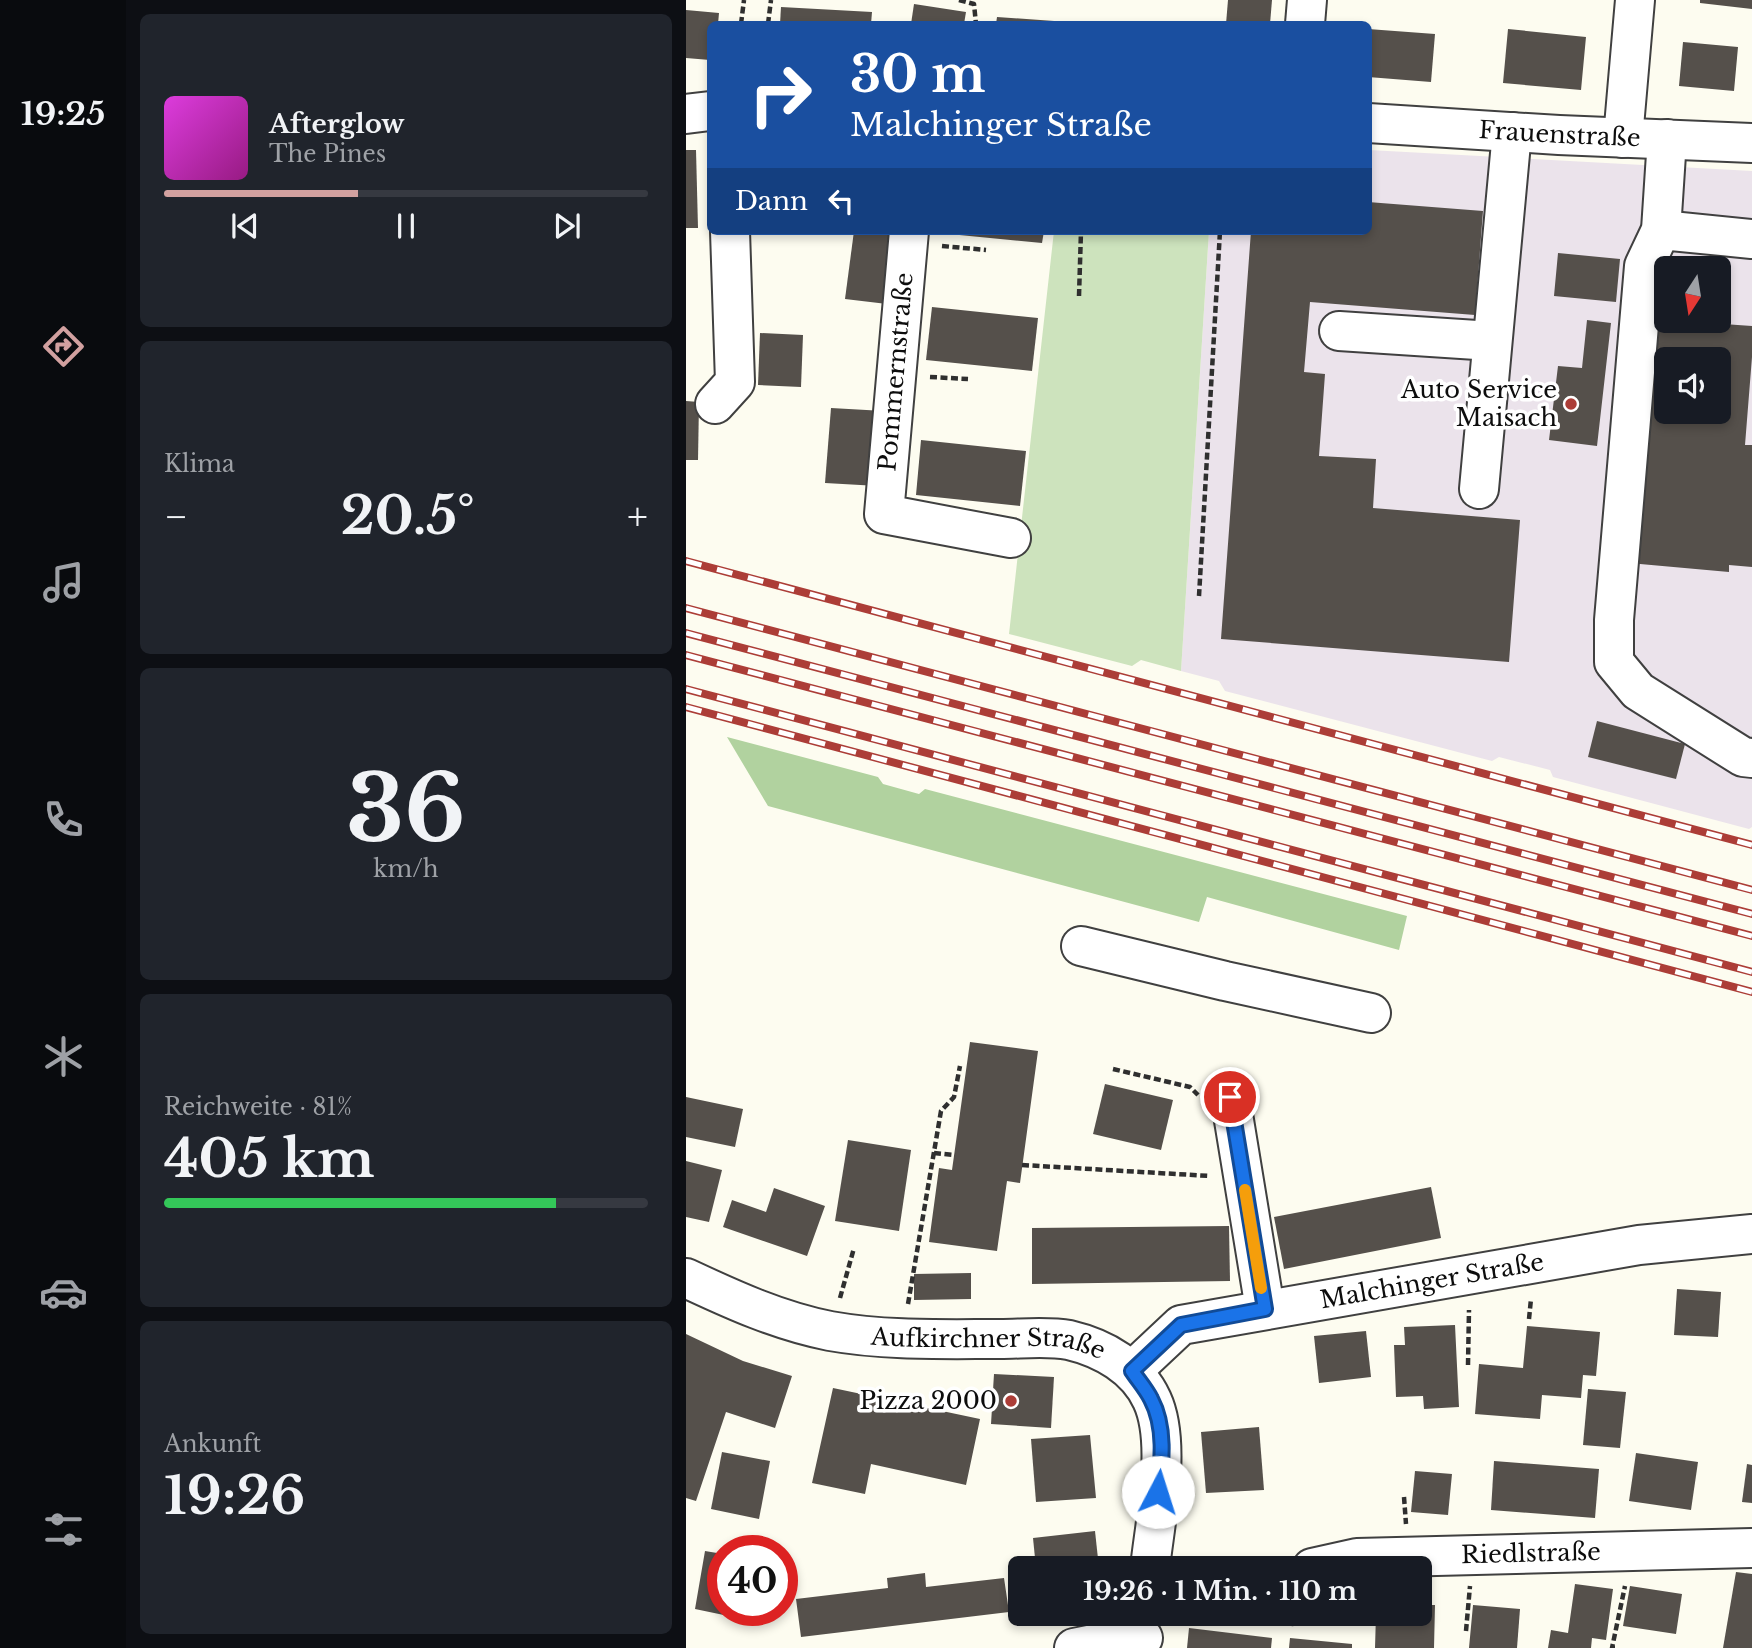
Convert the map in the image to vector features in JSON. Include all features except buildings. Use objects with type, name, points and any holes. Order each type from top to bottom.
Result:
[{"type":"street","points":[[1305,21],[1307,0]]},
{"type":"street","points":[[1623,138],[1635,0]]},
{"type":"street","points":[[686,114],[707,111]]},
{"type":"street","name":"Frauenstraße","points":[[1372,123],[1752,143]]},
{"type":"street","points":[[1479,489],[1512,132]]},
{"type":"street","points":[[1667,139],[1661,230],[1644,265],[1614,620],[1614,662],[1638,691],[1742,757],[1752,758]]},
{"type":"street","points":[[1661,230],[1752,239]]},
{"type":"street","points":[[715,404],[735,382],[730,235]]},
{"type":"street","name":"Pommernstraße","points":[[909,237],[884,514],[1011,538]]},
{"type":"street","points":[[1339,331],[1492,341]]},
{"type":"street","points":[[1081,946],[1371,1013]]},
{"type":"street","points":[[1232,1111],[1265,1309]]},
{"type":"street","name":"Malchinger Straße","points":[[1132,1371],[1181,1325],[1639,1245],[1752,1234]]},
{"type":"street","name":"Aufkirchner Straße","points":[[686,1278],[769,1315],[830,1331],[900,1339],[1067,1340],[1107,1353],[1132,1371],[1152,1399],[1161,1431],[1161,1467],[1151,1556]]},
{"type":"street","name":"Riedlstraße","points":[[1432,1556],[1752,1548]]},
{"type":"street","points":[[1074,1648],[1143,1633]]},
{"type":"path","points":[[741,21],[744,0]]},
{"type":"path","points":[[768,21],[771,0]]},
{"type":"path","points":[[959,0],[974,4],[976,21]]},
{"type":"path","points":[[1079,296],[1081,235]]},
{"type":"path","points":[[1199,596],[1220,235]]},
{"type":"path","points":[[909,237],[986,250]]},
{"type":"path","points":[[900,1339],[941,1111],[954,1097],[960,1066]]},
{"type":"path","points":[[1113,1069],[1190,1087],[1232,1111]]},
{"type":"path","points":[[934,1153],[955,1155]]},
{"type":"path","points":[[1022,1165],[1243,1178]]},
{"type":"path","points":[[830,1331],[854,1248]]},
{"type":"path","points":[[1468,1365],[1469,1274]]},
{"type":"path","points":[[1615,1648],[1612,1648],[1632,1551]]},
{"type":"path","points":[[1466,1631],[1472,1555]]},
{"type":"shaded area","points":[[1372,150],[1752,171],[1752,827],[1749,829],[1553,777],[1550,770],[1499,757],[1492,761],[1225,691],[1219,681],[1181,671],[1209,235],[1372,235]]},
{"type":"green space","points":[[1054,235],[1209,235],[1181,671],[1141,660],[1132,666],[1009,634]]},
{"type":"green space","points":[[727,737],[878,777],[883,784],[919,794],[925,789],[1407,916],[1399,950],[1207,897],[1199,922],[768,806]]},
{"type":"railway","points":[[686,561],[1752,845]]},
{"type":"railway","points":[[686,608],[1752,890]]},
{"type":"railway","points":[[686,633],[1752,914]]},
{"type":"railway","points":[[686,655],[1752,936]]},
{"type":"railway","points":[[686,689],[1752,972]]},
{"type":"railway","points":[[686,707],[1752,992]]},
{"type":"slow traffic","points":[[1245,1190],[1261,1288]]},
{"type":"place","name":"Auto Service Maisach","points":[[1571,404]]},
{"type":"place","name":"Pizza 2000","points":[[1011,1401]]},
{"type":"route","points":[[1158,1492],[1161,1431],[1152,1399],[1132,1371],[1181,1325],[1265,1309],[1230,1097]]}]
